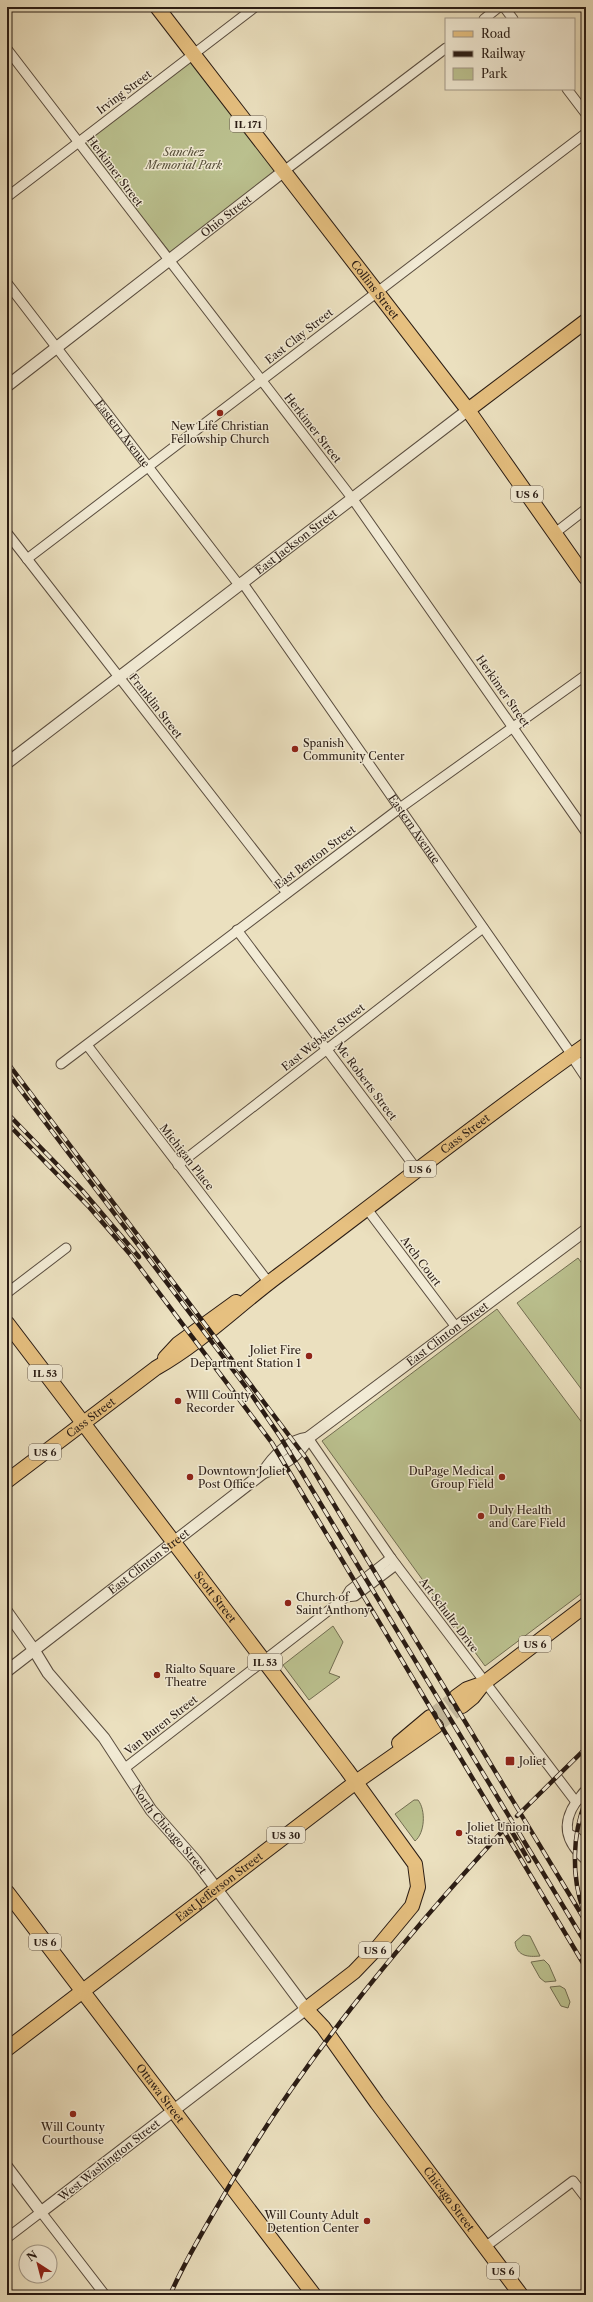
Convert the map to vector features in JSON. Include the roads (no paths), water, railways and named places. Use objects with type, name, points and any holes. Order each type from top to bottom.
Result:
[{"type":"main road","name":"Collins Street","points":[[157,7],[468,410],[586,578]]},
{"type":"main road","name":"East Jackson Street","points":[[468,410],[586,321]]},
{"type":"main road","name":"Cass Street","points":[[7,1481],[156,1368],[204,1337],[269,1283],[586,1045]]},
{"type":"main road","name":"Scott Street","points":[[7,1323],[356,1782],[409,1853],[415,1864],[417,1874],[417,1894],[415,1901],[407,1912],[354,1972],[306,2009]]},
{"type":"main road","name":"US 6","points":[[459,1701],[467,1689],[484,1683],[586,1605]]},
{"type":"main road","name":"East Jefferson Street","points":[[83,1992],[433,1721]]},
{"type":"main road","name":"Ottawa Street","points":[[7,1892],[314,2295]]},
{"type":"main road","name":"US 30","points":[[7,2049],[83,1992]]},
{"type":"main road","name":"Chicago Street","points":[[306,2009],[316,2032],[338,2061],[376,2103],[521,2295]]},
{"type":"street","name":"Irving Street","points":[[7,197],[255,7]]},
{"type":"street","points":[[485,18],[499,7]]},
{"type":"street","points":[[504,7],[512,18]]},
{"type":"street","name":"Herkimer Street","points":[[7,49],[352,498],[514,726],[586,832]]},
{"type":"street","name":"Ohio Street","points":[[7,386],[284,171],[445,49]]},
{"type":"street","points":[[568,90],[586,114]]},
{"type":"street","name":"East Clay Street","points":[[27,559],[586,133]]},
{"type":"street","name":"Eastern Avenue","points":[[7,282],[148,467],[241,584],[400,808],[586,1076]]},
{"type":"street","name":"East Jackson Street","points":[[7,763],[468,410]]},
{"type":"street","points":[[554,533],[586,509]]},
{"type":"street","name":"Franklin Street","points":[[7,533],[118,678],[287,893]]},
{"type":"street","name":"East Benton Street","points":[[61,1064],[400,808],[586,675]]},
{"type":"street","name":"East Webster Street","points":[[178,1165],[483,928]]},
{"type":"street","name":"Mc Roberts Street","points":[[237,930],[418,1171]]},
{"type":"street","name":"Michigan Place","points":[[87,1045],[269,1283]]},
{"type":"street","name":"Arch Court","points":[[367,1209],[456,1327]]},
{"type":"street","name":"East Clinton Street","points":[[7,1671],[263,1473],[272,1459],[298,1439],[308,1438],[586,1230]]},
{"type":"street","points":[[7,1293],[66,1248]]},
{"type":"street","name":"Art Schultz Drive","points":[[308,1438],[394,1562],[484,1683],[576,1802]]},
{"type":"street","name":"Van Buren Street","points":[[125,1768],[346,1597],[354,1596],[394,1562]]},
{"type":"street","points":[[7,1612],[34,1650]]},
{"type":"street","name":"North Chicago Street","points":[[34,1650],[56,1684],[104,1738],[152,1810],[183,1844],[306,2009]]},
{"type":"street","points":[[586,1790],[576,1802],[567,1817],[566,1824],[571,1842],[586,1860]]},
{"type":"street","points":[[576,1802],[586,1799]]},
{"type":"street","points":[[569,1834],[577,1838],[586,1850]]},
{"type":"street","name":"West Washington Street","points":[[7,2238],[306,2009]]},
{"type":"street","points":[[7,2167],[105,2295]]},
{"type":"street","points":[[485,2247],[573,2181],[586,2198]]},
{"type":"tunnel","points":[[430,1717],[456,1697]]},
{"type":"tunnel","points":[[436,1726],[462,1706]]},
{"type":"railway","points":[[7,1062],[306,1458],[586,1922]]},
{"type":"railway","points":[[7,1072],[249,1391],[281,1438],[586,1944]]},
{"type":"railway","points":[[7,1113],[82,1190],[139,1257]]},
{"type":"railway","points":[[7,1123],[89,1207],[129,1253],[272,1443],[586,1968]]},
{"type":"railway","points":[[517,1816],[586,1748]]},
{"type":"railway","points":[[584,1912],[577,1885],[575,1856],[578,1827],[586,1800]]},
{"type":"railway","points":[[508,1825],[529,1861]]},
{"type":"railway","points":[[170,2295],[198,2240],[248,2155],[280,2105],[315,2056],[389,1961],[507,1826]]},
{"type":"place","name":"New Life Christian Fellowship Church","points":[[220,413]]},
{"type":"place","name":"Spanish Community Center","points":[[295,749]]},
{"type":"place","name":"Joliet Fire Department Station 1","points":[[309,1356]]},
{"type":"place","name":"WIll County Recorder","points":[[178,1401]]},
{"type":"place","name":"Downtown Joliet Post Office","points":[[190,1477]]},
{"type":"place","name":"DuPage Medical Group Field","points":[[502,1477]]},
{"type":"place","name":"Duly Health and Care Field","points":[[481,1516]]},
{"type":"place","name":"Church of Saint Anthony","points":[[288,1603]]},
{"type":"place","name":"Rialto Square Theatre","points":[[157,1675]]},
{"type":"place","name":"Joliet","points":[[510,1761]]},
{"type":"place","name":"Joliet Union Station","points":[[459,1833]]},
{"type":"place","name":"Will County Courthouse","points":[[73,2114]]},
{"type":"place","name":"Will County Adult Detention Center","points":[[367,2221]]},
{"type":"park label","name":"Sanchez Memorial Park","points":[[184,158]]}]
